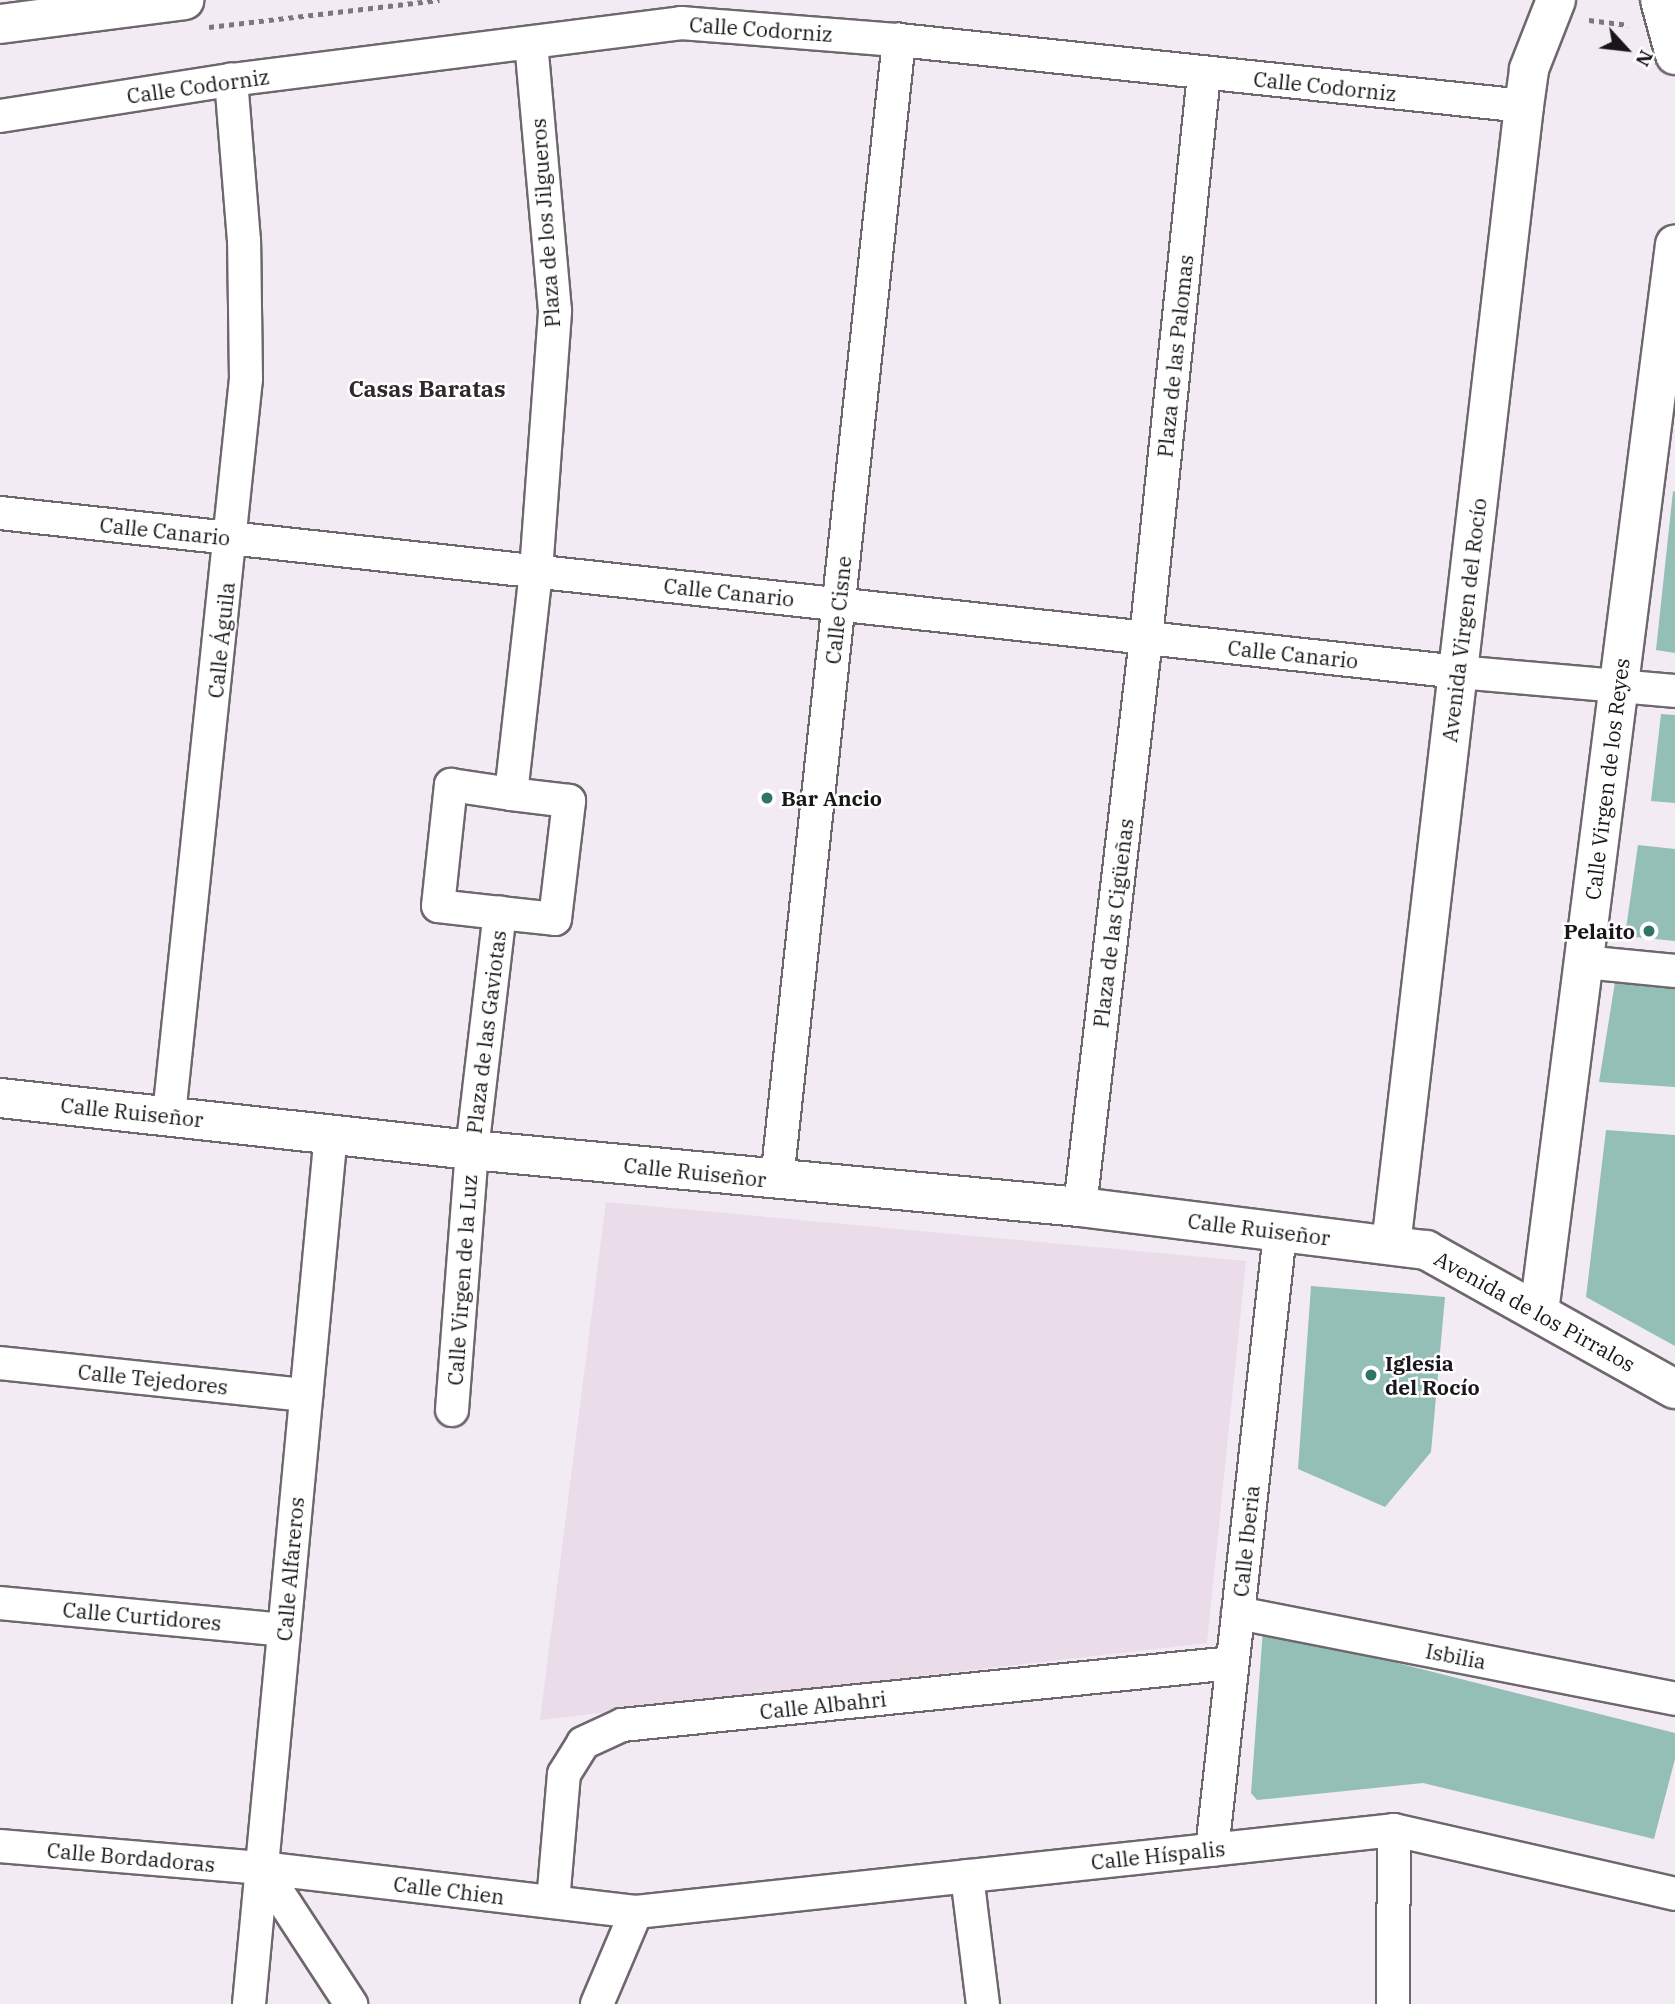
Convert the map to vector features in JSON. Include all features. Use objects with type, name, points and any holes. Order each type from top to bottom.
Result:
[{"type":"street","name":"Avenida Virgen del Rocío","points":[[1391,1245],[1524,106],[1529,69],[1554,4]]},
{"type":"street","points":[[0,24],[195,14]]},
{"type":"street","name":"Calle Codorniz","points":[[0,116],[231,80],[681,23],[899,40],[1524,106]]},
{"type":"street","name":"Calle Cisne","points":[[777,1180],[899,40]]},
{"type":"street","name":"Plaza de los Jilgueros","points":[[531,43],[555,311],[536,571]]},
{"type":"street","name":"Plaza de las Palomas","points":[[1146,638],[1204,74]]},
{"type":"street","name":"Calle Águila","points":[[169,1115],[232,538],[246,365],[244,241],[231,80]]},
{"type":"street","name":"Calle Virgen de los Reyes","points":[[1539,1312],[1619,685],[1663,436],[1675,245]]},
{"type":"street","name":"Calle Canario","points":[[0,513],[1458,672],[1675,691]]},
{"type":"street","points":[[511,794],[536,571]]},
{"type":"street","name":"Plaza de las Cigüeñas","points":[[1080,1207],[1146,638]]},
{"type":"street","name":"Plaza de las Gaviotas","points":[[451,785],[569,801],[555,919],[500,913],[438,906],[451,785]]},
{"type":"street","name":"Plaza de las Gaviotas","points":[[472,1150],[500,913]]},
{"type":"street","points":[[1583,962],[1675,971]]},
{"type":"street","name":"Calle Ruiseñor","points":[[0,1098],[472,1150],[1080,1207],[1391,1245]]},
{"type":"street","name":"Calle Alfareros","points":[[250,2004],[331,1133]]},
{"type":"street","name":"Calle Virgen de la Luz","points":[[452,1410],[472,1150]]},
{"type":"street","name":"Calle Iberia","points":[[1212,1850],[1280,1233]]},
{"type":"street","name":"Avenida de los Pirralos","points":[[1391,1245],[1426,1250],[1675,1389]]},
{"type":"street","name":"Calle Tejedores","points":[[0,1363],[306,1395]]},
{"type":"street","name":"Calle Curtidores","points":[[0,1603],[284,1630]]},
{"type":"street","name":"Isbilia","points":[[1238,1613],[1675,1699]]},
{"type":"street","name":"Calle Albahri","points":[[553,1902],[564,1774],[583,1743],[622,1725],[1232,1663]]},
{"type":"street","points":[[1393,2004],[1394,1830]]},
{"type":"street","name":"Calle Híspalis","points":[[636,1912],[1394,1830],[1675,1894]]},
{"type":"street","name":"Calle Bordadoras","points":[[0,1846],[262,1868]]},
{"type":"street","points":[[262,1868],[351,2004]]},
{"type":"street","name":"Calle Chien","points":[[262,1868],[636,1912]]},
{"type":"street","points":[[967,1876],[983,2004]]},
{"type":"street","points":[[597,2004],[636,1912]]},
{"type":"path","points":[[195,14],[439,0]]},
{"type":"path","points":[[1554,4],[1585,20],[1636,26],[1667,26]]},
{"type":"shaded area","points":[[606,1202],[1246,1261],[1207,1643],[540,1720]]},
{"type":"building","points":[[1673,491],[1675,492],[1675,653],[1656,650]]},
{"type":"building","points":[[1661,714],[1675,715],[1675,803],[1651,801]]},
{"type":"building","points":[[1638,845],[1675,849],[1675,941],[1625,936]]},
{"type":"building","points":[[1615,982],[1675,989],[1675,1087],[1599,1082]]},
{"type":"building","points":[[1606,1130],[1675,1135],[1675,1346],[1586,1297]]},
{"type":"building","name":"Iglesia del Rocío","points":[[1311,1286],[1445,1297],[1431,1452],[1385,1507],[1298,1469]]},
{"type":"building","points":[[1263,1629],[1675,1733],[1675,1759],[1654,1839],[1423,1783],[1257,1800],[1251,1793]]},
{"type":"place","name":"Bar Ancio","points":[[767,798]]},
{"type":"place","name":"Pelaito","points":[[1649,931]]},
{"type":"place","name":"Iglesia del Rocío","points":[[1371,1375]]},
{"type":"district","name":"Casas Baratas","points":[[427,388]]}]
